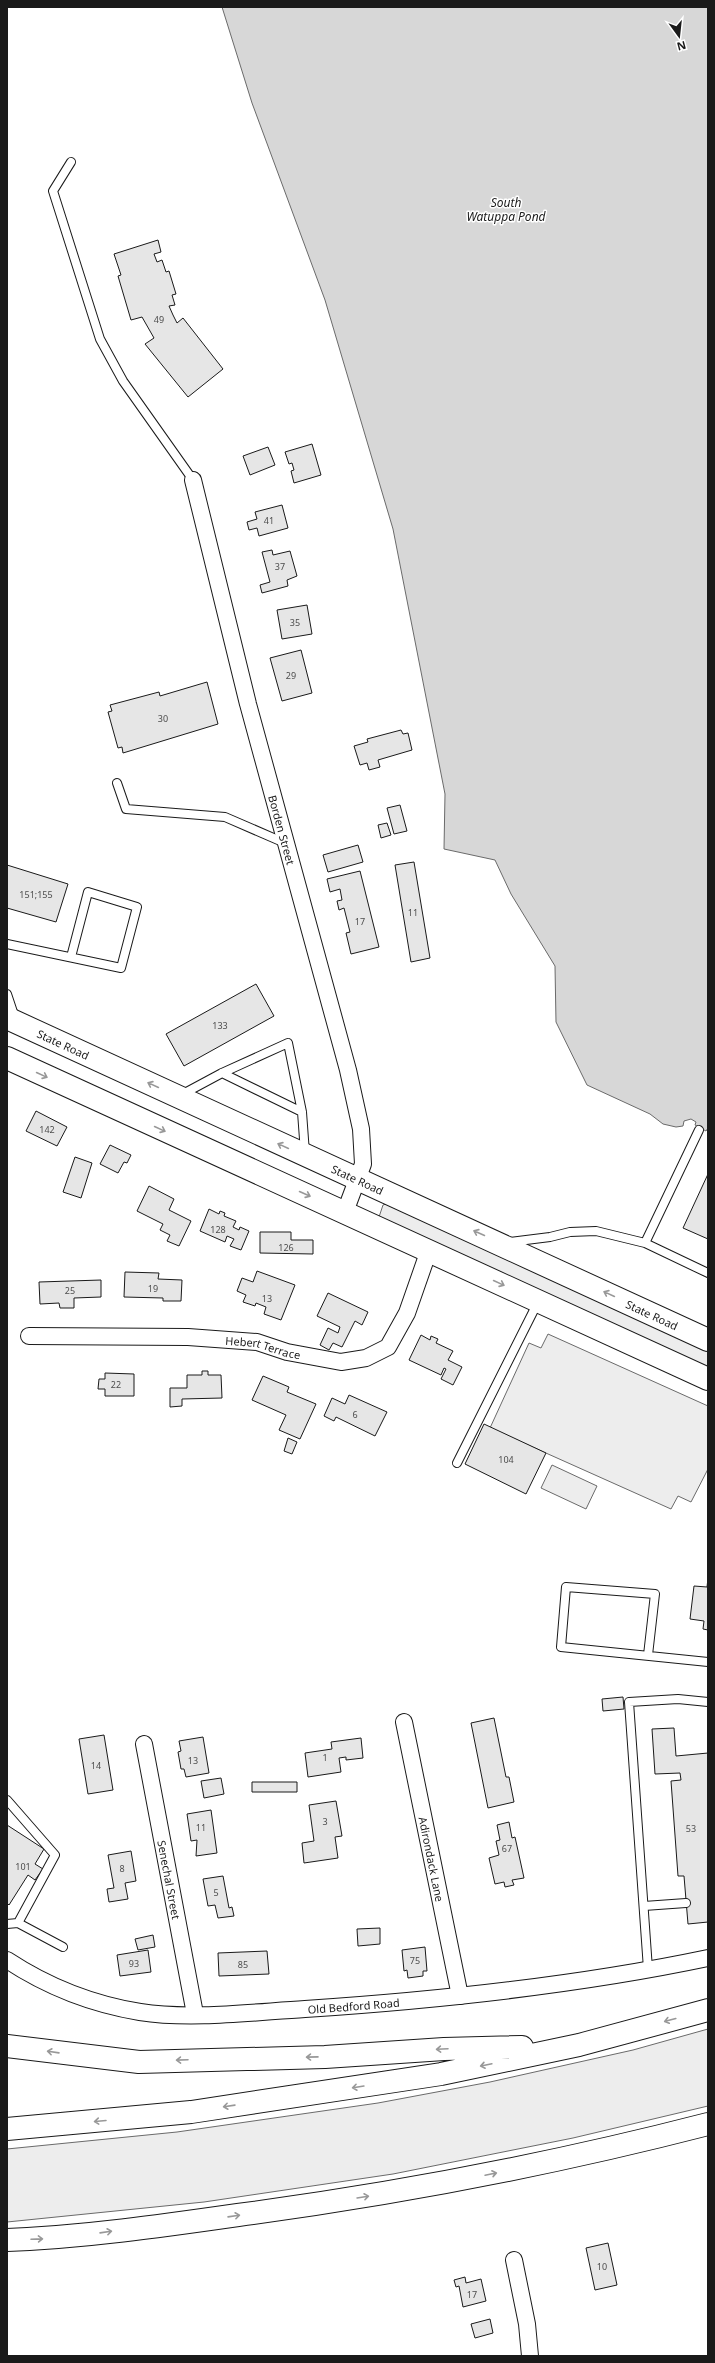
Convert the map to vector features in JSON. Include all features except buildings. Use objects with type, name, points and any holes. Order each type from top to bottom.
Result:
[{"type":"main road","name":"State Road","points":[[12,1020],[708,1340]]},
{"type":"main road","points":[[7,1058],[191,1144],[429,1250],[708,1379]]},
{"type":"main road","points":[[7,2128],[191,2112],[320,2094],[441,2074],[579,2046],[708,2010]]},
{"type":"main road","points":[[7,2046],[139,2062],[325,2057],[444,2049],[579,2046]]},
{"type":"main road","points":[[7,2240],[67,2238],[376,2195],[522,2167],[708,2124]]},
{"type":"street","name":"Borden Street","points":[[193,480],[246,696],[285,844],[348,1070],[361,1129],[363,1164],[345,1212]]},
{"type":"street","name":"Hebert Terrace","points":[[29,1336],[188,1337],[257,1342],[287,1352],[341,1362],[366,1358],[388,1347],[407,1313],[429,1250]]},
{"type":"street","name":"Adirondack Lane","points":[[404,1722],[460,1996]]},
{"type":"street","name":"Senechal Street","points":[[144,1744],[196,2014]]},
{"type":"street","name":"Old Bedford Road","points":[[7,1960],[29,1975],[75,1997],[111,2007],[142,2013],[196,2014],[366,2005],[460,1996],[648,1969],[708,1958]]},
{"type":"street","points":[[514,2260],[527,2324],[530,2356]]},
{"type":"lane","points":[[71,162],[53,191],[100,339],[123,381],[193,480]]},
{"type":"lane","points":[[117,783],[126,809],[225,817],[285,844]]},
{"type":"lane","points":[[7,944],[121,968],[137,907],[88,892],[71,957]]},
{"type":"lane","points":[[7,994],[12,1020]]},
{"type":"lane","points":[[178,1097],[222,1073],[288,1043],[302,1112],[305,1156]]},
{"type":"lane","points":[[222,1073],[302,1112]]},
{"type":"lane","points":[[645,1243],[699,1130]]},
{"type":"lane","points":[[501,1244],[550,1237],[570,1232],[596,1231],[645,1243],[708,1273]]},
{"type":"lane","points":[[457,1463],[539,1301]]},
{"type":"lane","points":[[648,1655],[655,1594],[566,1586],[561,1647],[708,1662]]},
{"type":"lane","points":[[648,1969],[629,1702],[678,1699],[708,1702]]},
{"type":"lane","points":[[7,1800],[55,1855],[18,1923]]},
{"type":"lane","points":[[644,1906],[686,1903]]},
{"type":"lane","points":[[7,1924],[18,1923],[63,1947]]},
{"type":"shaded area","points":[[386,1204],[708,1352],[708,1372],[379,1217],[383,1205]]},
{"type":"shaded area","points":[[548,1334],[708,1406],[708,1469],[691,1502],[678,1496],[671,1509],[490,1428],[529,1343],[541,1348]]},
{"type":"shaded area","points":[[552,1465],[597,1486],[586,1509],[541,1488]]},
{"type":"shaded area","points":[[708,2029],[708,2106],[573,2138],[393,2174],[204,2202],[7,2222],[7,2149],[177,2132],[378,2103],[490,2082],[633,2050]]},
{"type":"water","name":"South Watuppa Pond","points":[[222,7],[708,7],[708,1128],[706,1131],[695,1125],[696,1122],[691,1119],[684,1121],[683,1126],[676,1127],[663,1124],[650,1114],[587,1085],[556,1022],[555,966],[511,894],[495,860],[444,849],[445,794],[393,529],[325,300],[252,103]]}]
